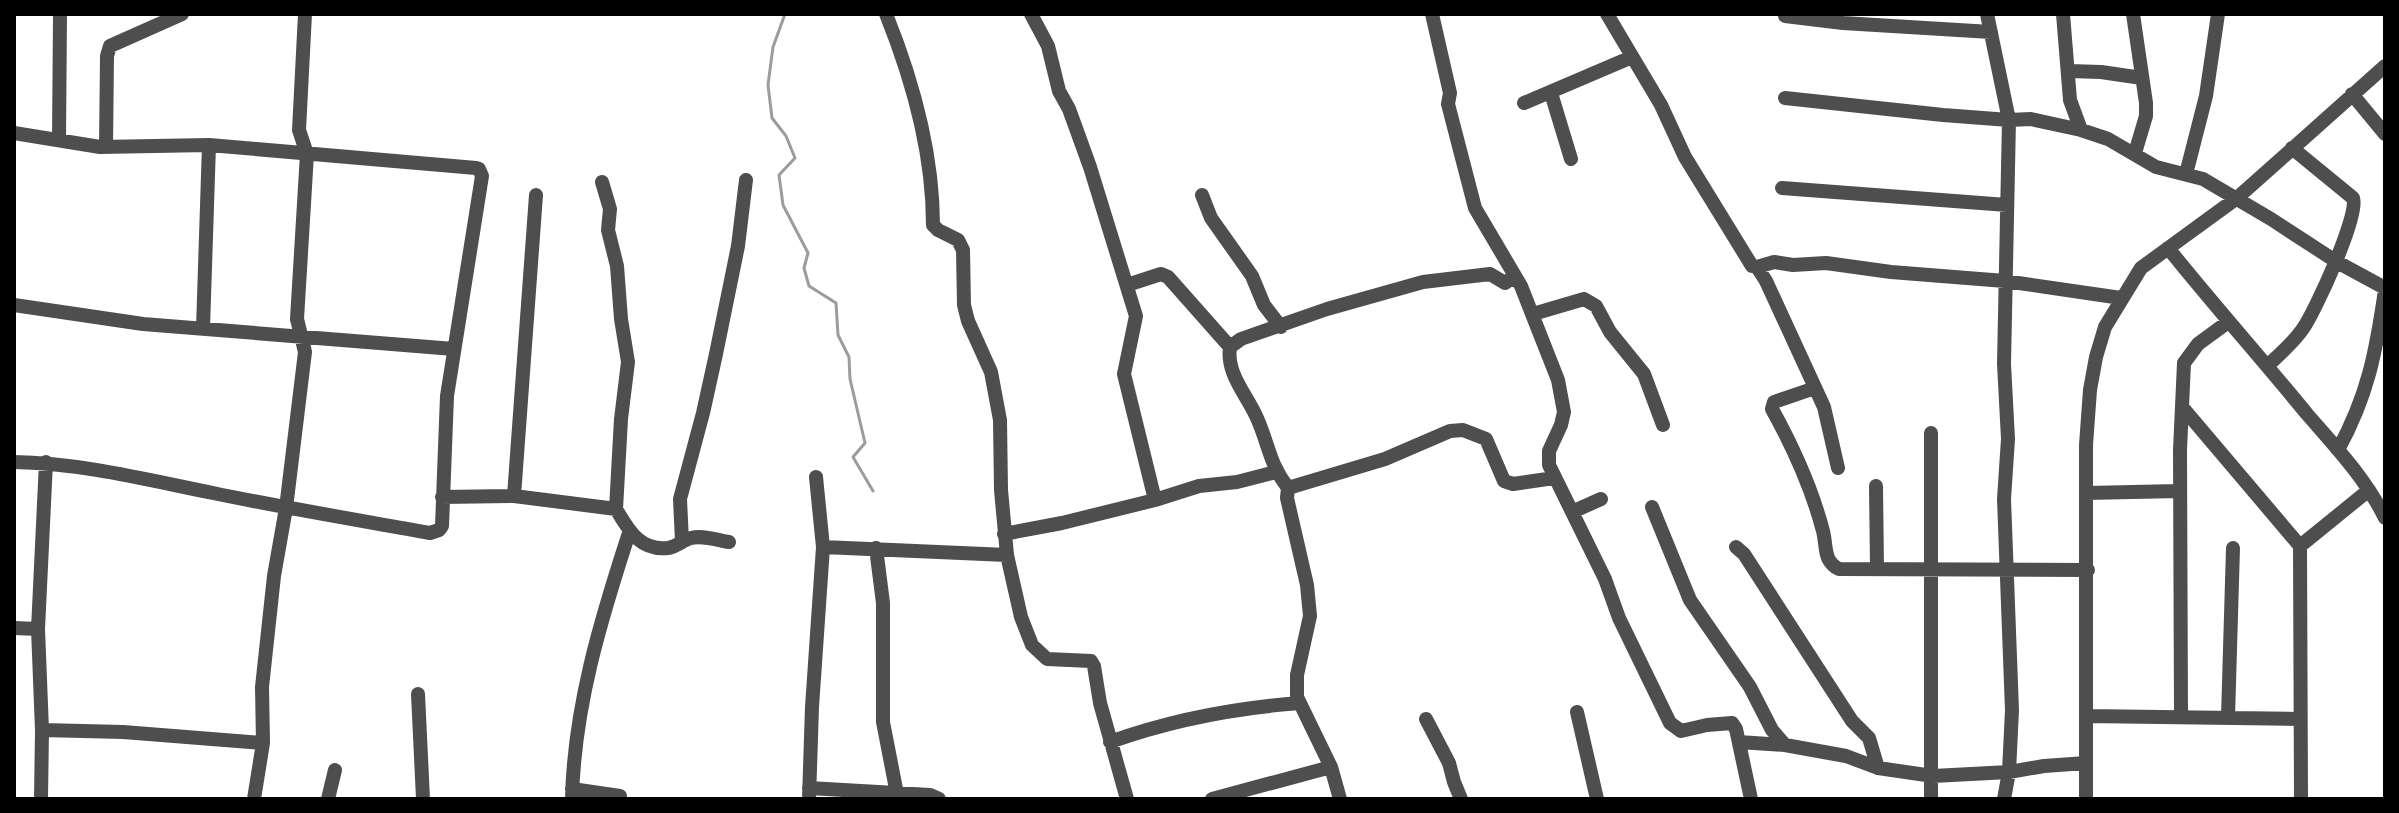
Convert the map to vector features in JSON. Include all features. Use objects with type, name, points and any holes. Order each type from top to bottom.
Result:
[{"type":"street","points":[[59,140],[60,14]]},
{"type":"street","points":[[106,147],[107,56],[110,46],[182,14]]},
{"type":"street","points":[[254,799],[263,743],[262,687],[274,576],[286,508],[305,352],[297,319],[307,154],[299,130],[305,14]]},
{"type":"street","points":[[886,14],[914,92],[924,137],[933,225],[958,240],[963,250],[964,305],[991,372],[1000,420],[1004,534],[1021,617],[1032,645],[1047,659],[1082,659],[1091,661],[1094,666],[1100,703],[1127,799]]},
{"type":"street","points":[[1031,14],[1048,46],[1059,91],[1069,109],[1090,167],[1136,316],[1124,374],[1155,500]]},
{"type":"street","points":[[1432,14],[1450,93],[1448,104],[1475,208],[1515,276],[1552,360],[1564,412],[1549,451],[1549,465],[1554,478],[1605,579],[1619,618],[1670,723],[1681,731],[1728,722],[1735,726],[1751,799]]},
{"type":"street","points":[[1607,14],[1661,105],[1685,157],[1752,266],[1774,262],[1793,265],[1826,263],[1891,272],[2005,281],[2121,298]]},
{"type":"street","points":[[1987,14],[2009,120],[2004,364],[2008,439],[2004,499],[2012,710],[2009,772],[2004,799]]},
{"type":"street","points":[[2063,14],[2070,100],[2081,130]]},
{"type":"street","points":[[2133,14],[2146,116],[2135,153]]},
{"type":"street","points":[[1785,16],[1843,23],[1991,32]]},
{"type":"street","points":[[2186,174],[2206,96],[2213,16]]},
{"type":"street","points":[[1524,103],[1632,57]]},
{"type":"street","points":[[2086,799],[2086,493],[2090,390],[2105,327],[2141,268],[2237,198],[2385,66]]},
{"type":"street","points":[[2069,71],[2142,78]]},
{"type":"street","points":[[1551,93],[1571,159]]},
{"type":"street","points":[[2352,94],[2385,134]]},
{"type":"street","points":[[1785,98],[2009,120],[2031,119],[2081,130],[2108,139],[2156,167],[2203,179],[2385,289],[2370,375],[2354,421],[2338,450]]},
{"type":"street","points":[[14,133],[106,147],[209,145],[479,169],[482,176],[447,396],[442,526],[439,530],[430,533],[46,462],[14,462]]},
{"type":"street","points":[[203,328],[209,145]]},
{"type":"street","points":[[2267,366],[2297,338],[2305,326],[2337,262],[2356,202],[2292,148]]},
{"type":"street","points":[[682,542],[681,489],[713,369],[738,246],[746,180]]},
{"type":"street","points":[[602,182],[610,209],[608,230],[617,266],[628,362],[616,509],[629,533],[656,547],[670,548],[702,537],[729,542]]},
{"type":"street","points":[[1782,188],[2007,205]]},
{"type":"street","points":[[514,496],[536,195]]},
{"type":"street","points":[[1202,195],[1211,218],[1252,276],[1264,305],[1281,327]]},
{"type":"street","points":[[2168,248],[2338,450],[2369,490],[2385,518]]},
{"type":"street","points":[[1757,267],[1824,407],[1838,468]]},
{"type":"street","points":[[1127,285],[1161,274],[1168,277],[1230,347]]},
{"type":"street","points":[[1340,799],[1331,767],[1300,703],[1297,675],[1310,616],[1307,585],[1287,498],[1288,488],[1276,472],[1258,419],[1235,378],[1228,359],[1230,347],[1241,339],[1327,309],[1423,282],[1490,274],[1505,283],[1515,276]]},
{"type":"street","points":[[1533,314],[1584,299],[1596,306],[1610,332],[1644,374],[1663,425]]},
{"type":"street","points":[[14,305],[143,324],[454,349]]},
{"type":"street","points":[[2181,716],[2179,491],[2184,363],[2198,344],[2228,322]]},
{"type":"street","points":[[1815,388],[1774,402],[1772,409],[1790,442],[1822,526],[1828,561],[1839,569],[2088,570]]},
{"type":"street","points":[[2183,408],[2300,546],[2301,799]]},
{"type":"street","points":[[1288,488],[1385,459],[1450,431],[1463,430],[1486,439],[1504,481],[1513,484],[1554,478]]},
{"type":"street","points":[[1931,433],[1931,799]]},
{"type":"street","points":[[41,799],[38,629],[46,462]]},
{"type":"street","points":[[1004,534],[1055,525],[1199,486],[1237,482],[1276,472]]},
{"type":"street","points":[[816,477],[823,547],[809,794],[930,795],[939,799]]},
{"type":"street","points":[[1876,486],[1877,568]]},
{"type":"street","points":[[2300,546],[2369,490]]},
{"type":"street","points":[[2086,493],[2179,491]]},
{"type":"street","points":[[442,497],[514,496],[616,509]]},
{"type":"street","points":[[1572,512],[1601,499]]},
{"type":"street","points":[[1652,507],[1690,600],[1750,687],[1772,730],[1785,745]]},
{"type":"street","points":[[620,796],[572,794],[577,739],[594,642],[629,533]]},
{"type":"street","points":[[823,547],[1007,555]]},
{"type":"street","points":[[1736,547],[1744,554],[1852,721],[1869,738],[1878,768]]},
{"type":"street","points":[[876,548],[883,603],[883,722],[897,794]]},
{"type":"street","points":[[2228,717],[2233,548]]},
{"type":"street","points":[[14,628],[38,629]]},
{"type":"street","points":[[418,694],[423,799]]},
{"type":"street","points":[[1110,742],[1159,726],[1234,710],[1300,703]]},
{"type":"street","points":[[1577,712],[1597,799]]},
{"type":"street","points":[[2087,716],[2300,719]]},
{"type":"street","points":[[1426,719],[1449,763],[1461,799]]},
{"type":"street","points":[[42,730],[123,732],[263,743]]},
{"type":"street","points":[[1739,742],[1785,745],[1846,756],[1878,768],[1933,776],[2009,772],[2086,763]]},
{"type":"street","points":[[1212,799],[1331,767]]},
{"type":"street","points":[[328,799],[335,770]]},
{"type":"waterway","points":[[785,14],[773,47],[768,85],[772,118],[786,136],[795,158],[779,175],[783,205],[808,253],[804,268],[809,286],[836,303],[838,335],[849,357],[850,379],[865,443],[853,457],[873,491]]}]
